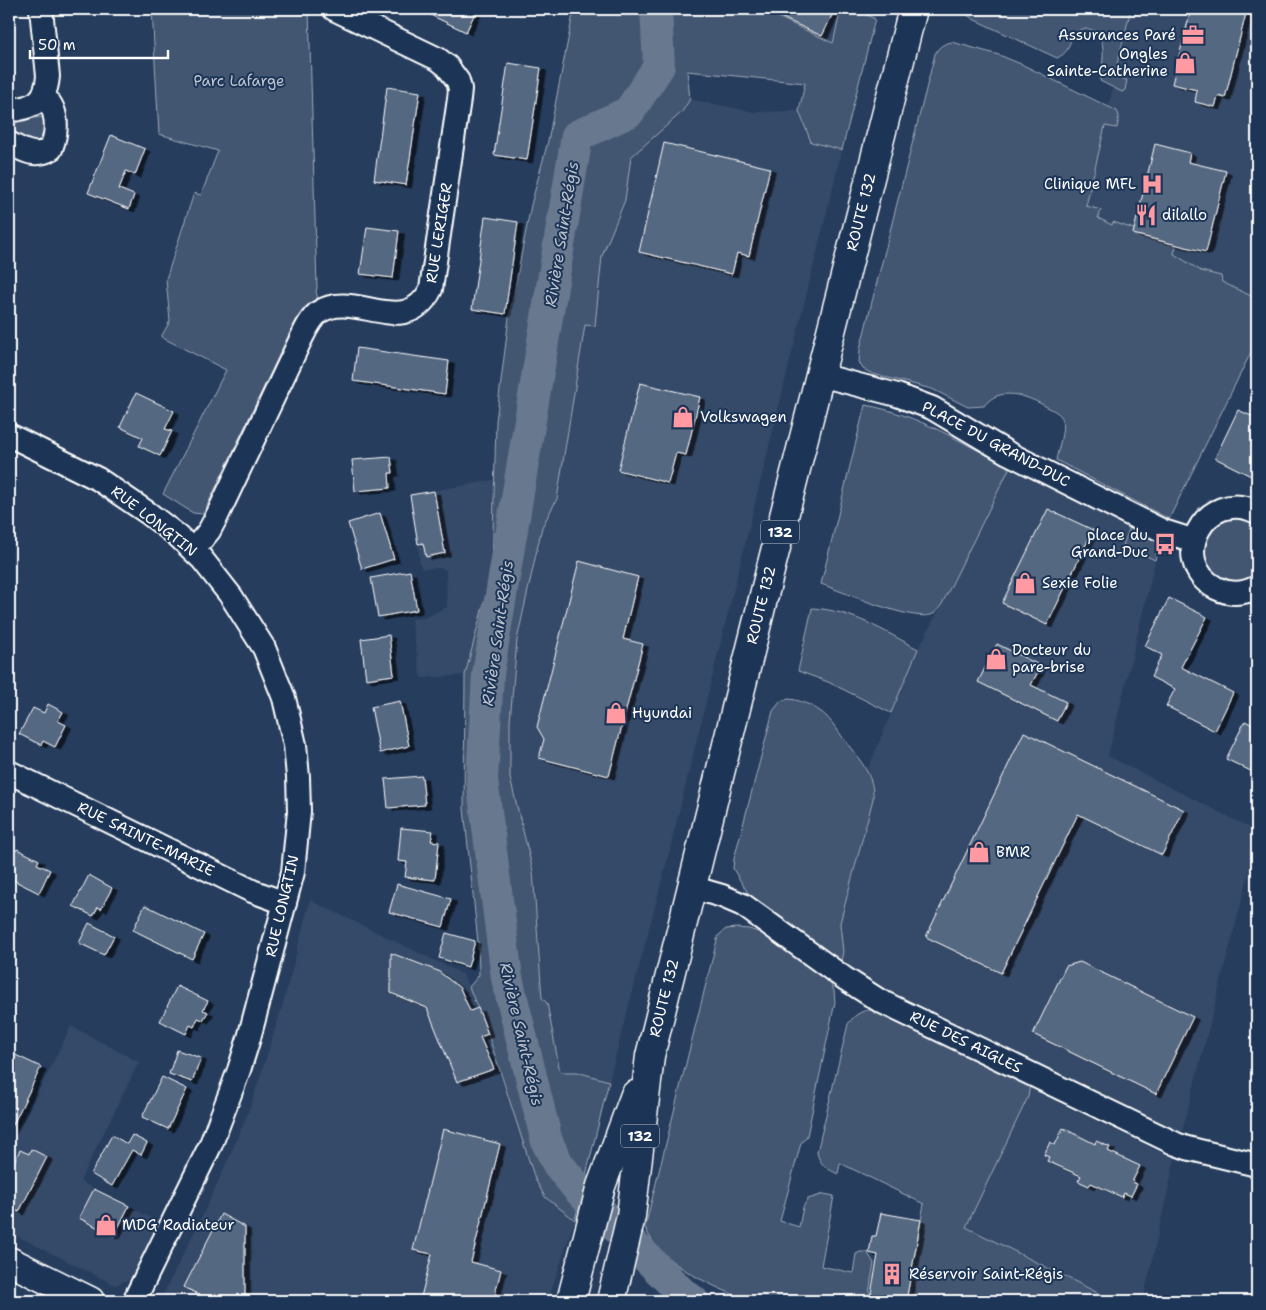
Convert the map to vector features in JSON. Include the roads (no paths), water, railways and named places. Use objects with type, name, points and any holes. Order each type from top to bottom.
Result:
[{"type":"main road","name":"ROUTE 132","points":[[611,1301],[631,1216],[650,1056],[913,9]]},
{"type":"main road","name":"ROUTE 132","points":[[571,1301],[601,1186],[650,1056]]},
{"type":"main road","points":[[9,1261],[90,1301]]},
{"type":"street","points":[[9,111],[36,104],[43,96],[47,87],[48,76],[41,9]]},
{"type":"street","name":"RUE LERIGER","points":[[193,550],[209,531],[217,516],[300,341],[314,316],[321,311],[338,306],[396,314],[409,311],[425,300],[430,289],[460,99],[458,81],[453,72],[438,60],[334,9]]},
{"type":"street","points":[[9,142],[34,154],[44,153],[51,149],[56,129],[55,116],[53,106],[43,96]]},
{"type":"street","name":"PLACE DU GRAND-DUC","points":[[820,375],[897,395],[932,408],[1008,454],[1163,530],[1194,540]]},
{"type":"street","name":"RUE LONGTIN","points":[[9,435],[98,479],[148,513],[193,550],[231,596],[254,630],[271,665],[288,711],[295,745],[299,811],[293,872],[249,1038],[223,1114],[198,1171],[134,1301]]},
{"type":"street","points":[[1257,512],[1236,506],[1214,512],[1203,521],[1194,540],[1193,554],[1201,575],[1219,590],[1234,593],[1247,592],[1257,587]]},
{"type":"street","name":"RUE SAINTE-MARIE","points":[[9,772],[252,891],[285,903]]},
{"type":"street","name":"RUE DES AIGLES","points":[[691,887],[722,896],[743,905],[844,978],[889,1005],[1176,1144],[1257,1165]]},
{"type":"waterway","name":"Rivière Saint-Régis","points":[[656,9],[659,66],[629,112],[577,136],[488,674],[482,779],[507,978],[547,1142],[558,1164],[578,1189],[682,1293],[693,1301]]},
{"type":"place","name":"Assurances Paré","points":[[1193,35]]},
{"type":"place","name":"Ongles Sainte-Catherine","points":[[1185,63]]},
{"type":"place","name":"Clinique MFL","points":[[1152,184]]},
{"type":"place","name":"dilallo","points":[[1146,215]]},
{"type":"place","name":"Volkswagen","points":[[683,417]]},
{"type":"place","name":"place du Grand-Duc","points":[[1165,544]]},
{"type":"place","name":"Sexie Folie","points":[[1025,583]]},
{"type":"place","name":"Docteur du pare-brise","points":[[996,659]]},
{"type":"place","name":"Hyundai","points":[[616,713]]},
{"type":"place","name":"BMR","points":[[979,852]]},
{"type":"place","name":"MDG Radiateur","points":[[106,1225]]},
{"type":"place","name":"Réservoir Saint-Régis","points":[[892,1274]]},
{"type":"park label","name":"Parc Lafarge","points":[[239,81]]}]
